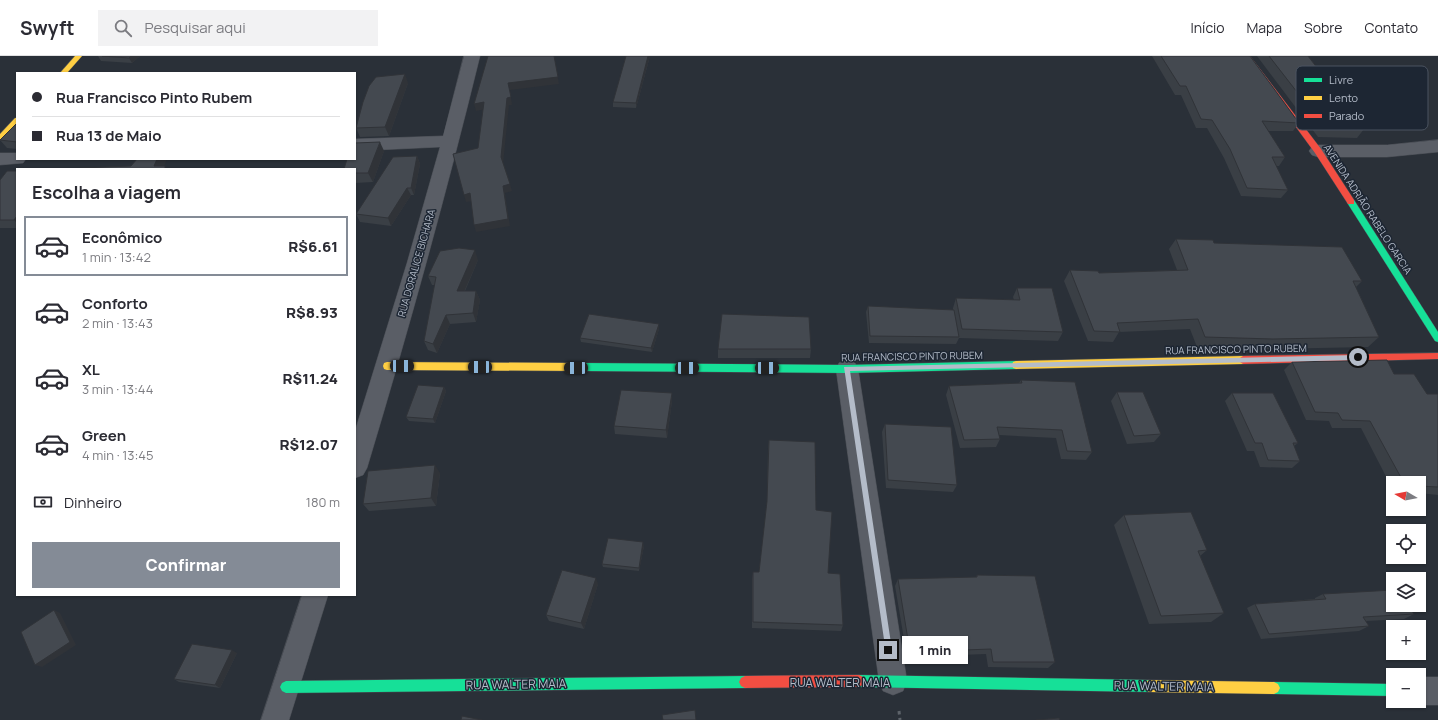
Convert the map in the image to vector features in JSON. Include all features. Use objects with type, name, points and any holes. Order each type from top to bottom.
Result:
[{"type":"street","points":[[64,72],[79,56]]},
{"type":"street","name":"RUA DORALICE BICHARA","points":[[356,465],[387,366],[450,141],[472,56]]},
{"type":"street","name":"AVENIDA ADRIÃO RABELO GARCIA","points":[[1247,56],[1296,122]]},
{"type":"street","points":[[0,138],[10,123]]},
{"type":"street","name":"AVENIDA ADRIÃO RABELO GARCIA","points":[[1302,130],[1318,151],[1438,339]]},
{"type":"street","points":[[356,145],[450,141]]},
{"type":"street","points":[[1318,151],[1387,151],[1438,146]]},
{"type":"street","points":[[0,159],[16,159]]},
{"type":"street","name":"RUA FRANCISCO PINTO RUBEM","points":[[387,366],[847,369],[1438,356]]},
{"type":"street","points":[[847,369],[893,681]]},
{"type":"street","points":[[275,720],[315,596]]},
{"type":"street","name":"RUA WALTER MAIA","points":[[286,686],[893,681],[1386,690]]},
{"type":"street","points":[[1426,691],[1438,691]]},
{"type":"building","points":[[102,56],[131,56],[129,58]]},
{"type":"building","points":[[488,56],[554,56],[558,77],[508,83],[511,97],[507,98],[501,157],[510,184],[503,186],[508,219],[474,225],[470,193],[464,195],[453,154],[478,148],[484,102],[474,104]]},
{"type":"building","points":[[626,56],[648,56],[636,103],[613,102]]},
{"type":"building","points":[[1161,56],[1250,56],[1296,119],[1296,123],[1262,121],[1285,157],[1272,157],[1288,190],[1247,188],[1230,149],[1212,120],[1201,119],[1186,86],[1180,86]]},
{"type":"building","points":[[1269,56],[1308,56],[1316,66],[1296,66],[1296,91]]},
{"type":"building","points":[[405,74],[385,127],[356,128],[369,86],[376,77]]},
{"type":"building","points":[[16,124],[16,142],[0,140]]},
{"type":"building","points":[[380,142],[368,173],[356,173],[356,168],[344,168],[347,160],[356,160],[356,143]]},
{"type":"building","points":[[417,156],[411,188],[407,188],[388,218],[356,214],[393,157]]},
{"type":"building","points":[[136,160],[157,160],[154,166],[165,166],[165,168],[80,168],[131,166]]},
{"type":"building","points":[[7,171],[16,171],[16,217],[14,220],[0,220],[0,180]]},
{"type":"building","points":[[1176,239],[1213,240],[1214,243],[1342,247],[1362,281],[1353,281],[1379,337],[1273,339],[1205,337],[1198,319],[1117,323],[1120,332],[1094,331],[1070,270],[1098,271],[1099,273],[1188,270]]},
{"type":"building","points":[[459,248],[475,250],[457,291],[476,291],[473,313],[446,315],[433,344],[424,341],[436,277],[428,276],[440,251]]},
{"type":"building","points":[[1017,288],[1052,288],[1063,332],[962,329],[956,298],[1020,300]]},
{"type":"building","points":[[868,306],[954,310],[959,337],[870,336]]},
{"type":"building","points":[[589,314],[659,324],[651,348],[580,338]]},
{"type":"building","points":[[722,314],[809,317],[811,349],[718,349]]},
{"type":"building","points":[[1387,360],[1394,374],[1414,374],[1427,394],[1438,394],[1438,487],[1426,486],[1426,476],[1400,476],[1370,421],[1342,420],[1338,413],[1315,412],[1292,362]]},
{"type":"building","points":[[1021,380],[1075,382],[1092,452],[1067,451],[1062,430],[997,427],[1000,439],[964,440],[949,386],[1022,383]]},
{"type":"building","points":[[418,385],[444,387],[433,419],[406,417]]},
{"type":"building","points":[[621,390],[672,393],[666,430],[614,426]]},
{"type":"building","points":[[1117,392],[1143,392],[1161,434],[1134,436]]},
{"type":"building","points":[[1232,393],[1273,393],[1298,443],[1293,443],[1300,461],[1268,460],[1262,443],[1255,443]]},
{"type":"building","points":[[885,424],[951,427],[957,485],[888,480]]},
{"type":"building","points":[[769,440],[815,442],[816,510],[832,512],[828,573],[840,574],[843,625],[753,622],[753,572],[759,572],[767,501]]},
{"type":"building","points":[[435,465],[431,498],[363,504],[368,471]]},
{"type":"building","points":[[1191,512],[1207,550],[1198,551],[1224,613],[1161,616],[1124,515]]},
{"type":"building","points":[[608,538],[643,542],[639,568],[602,564]]},
{"type":"building","points":[[562,570],[596,578],[581,623],[546,615]]},
{"type":"building","points":[[977,575],[1035,576],[1055,662],[993,662],[991,649],[910,652],[898,579],[977,577]]},
{"type":"building","points":[[1386,590],[1386,612],[1413,612],[1414,614],[1363,617],[1369,626],[1269,634],[1255,604],[1326,599],[1323,594]]},
{"type":"building","points":[[54,610],[70,642],[35,665],[21,632]]},
{"type":"building","points":[[192,644],[232,650],[215,685],[174,679]]},
{"type":"building","points":[[695,710],[696,720],[663,720],[662,715]]},
{"type":"building","points":[[462,716],[482,720],[461,720]]},
{"type":"building","points":[[1059,718],[1060,720],[1036,720]]},
{"type":"traffic: fast","points":[[1351,202],[1438,339]]},
{"type":"traffic: fast","points":[[582,367],[847,369],[1016,365]]},
{"type":"traffic: fast","points":[[859,681],[1149,686]]},
{"type":"traffic: fast","points":[[286,687],[745,682]]},
{"type":"traffic: fast","points":[[1274,688],[1386,690]]},
{"type":"traffic: slow","points":[[64,72],[79,56]]},
{"type":"traffic: slow","points":[[0,138],[16,121]]},
{"type":"traffic: slow","points":[[1016,365],[1243,360]]},
{"type":"traffic: slow","points":[[387,366],[582,367]]},
{"type":"traffic: slow","points":[[1149,686],[1274,688]]},
{"type":"traffic: jam","points":[[1247,56],[1296,122]]},
{"type":"traffic: jam","points":[[1302,130],[1318,151],[1351,202]]},
{"type":"traffic: jam","points":[[1243,360],[1438,356]]},
{"type":"traffic: jam","points":[[745,682],[859,681]]},
{"type":"route","points":[[888,650],[847,369],[1358,357]]}]
